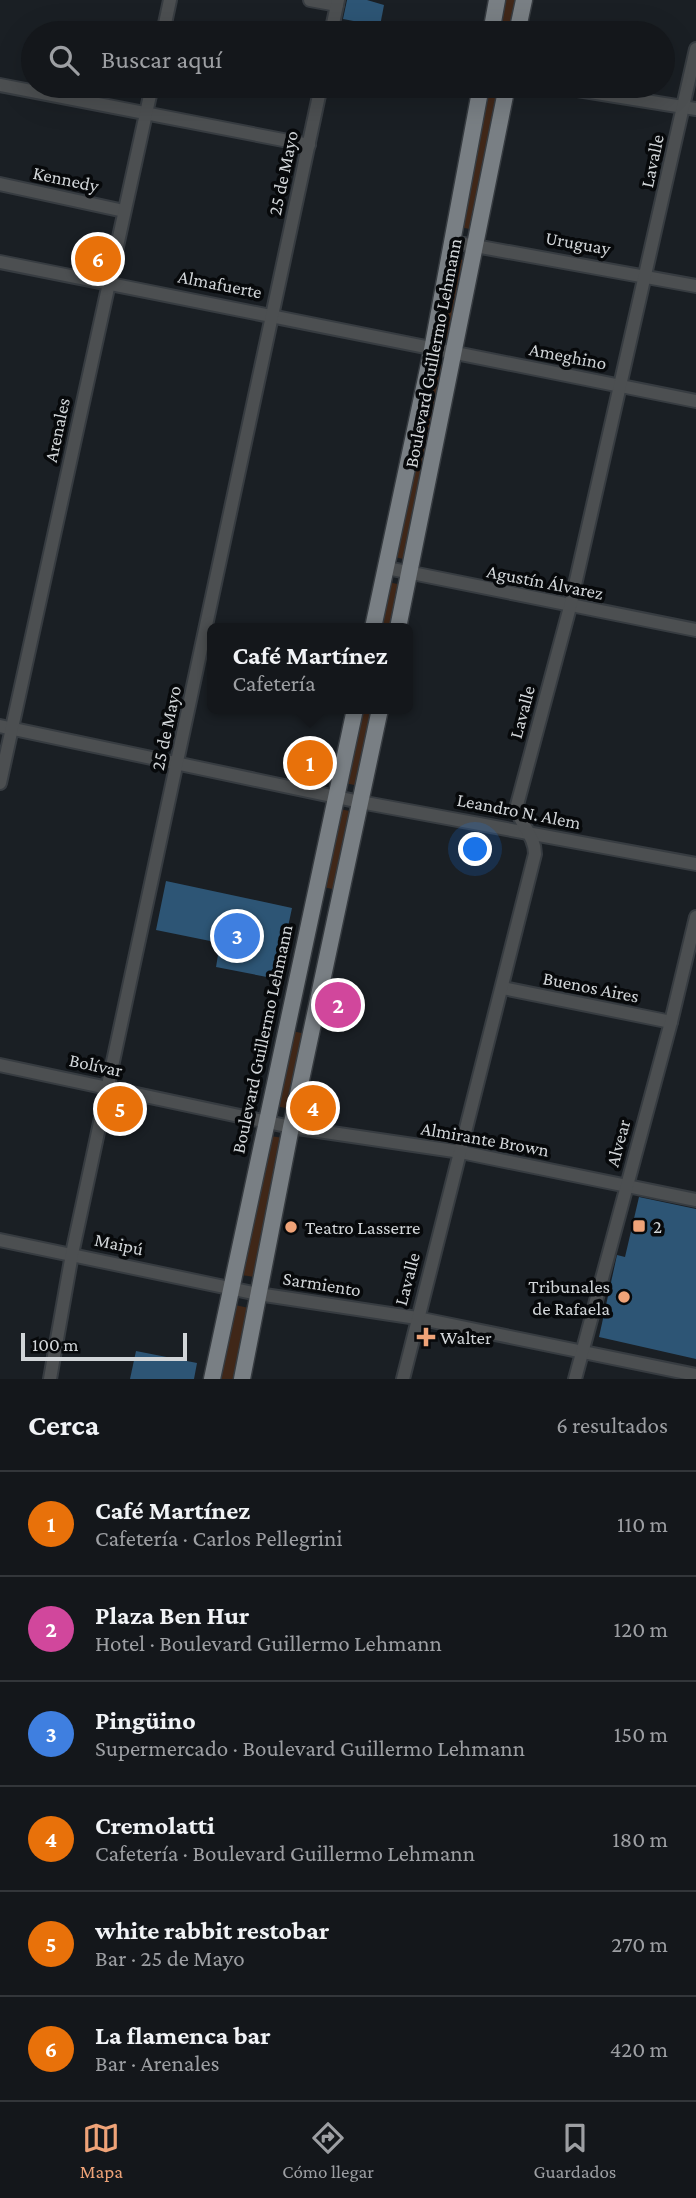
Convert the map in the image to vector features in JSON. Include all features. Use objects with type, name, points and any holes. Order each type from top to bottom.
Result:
[{"type":"main road","points":[[493,21],[497,0]]},
{"type":"main road","points":[[520,21],[524,0]]},
{"type":"main road","name":"Boulevard Guillermo Lehmann","points":[[374,623],[432,350],[479,98]]},
{"type":"main road","name":"Boulevard Guillermo Lehmann","points":[[399,623],[505,98]]},
{"type":"main road","name":"Boulevard Guillermo Lehmann","points":[[212,1379],[354,714]]},
{"type":"main road","points":[[242,1379],[291,1127],[379,714]]},
{"type":"main road","points":[[316,894],[340,900]]},
{"type":"main road","points":[[288,1018],[313,1025]]},
{"type":"street","points":[[166,21],[170,0]]},
{"type":"street","points":[[310,0],[337,3],[333,21]]},
{"type":"street","name":"Lavalle","points":[[403,1379],[535,854],[530,833],[518,817],[517,805],[570,607],[647,275],[690,108],[696,49]]},
{"type":"street","points":[[0,85],[21,89]]},
{"type":"street","points":[[65,98],[309,145]]},
{"type":"street","name":"Arenales","points":[[0,783],[6,727],[149,98]]},
{"type":"street","name":"25 de Mayo","points":[[208,623],[319,98]]},
{"type":"street","points":[[628,98],[690,108]]},
{"type":"street","name":"Kennedy","points":[[0,184],[124,211]]},
{"type":"street","name":"Uruguay","points":[[453,242],[696,286]]},
{"type":"street","name":"Almafuerte","points":[[0,261],[272,313],[432,350]]},
{"type":"street","name":"Ameghino","points":[[432,350],[696,401]]},
{"type":"street","name":"Agustín Álvarez","points":[[387,568],[409,575],[696,630]]},
{"type":"street","name":"25 de Mayo","points":[[50,1379],[72,1254],[207,626]]},
{"type":"street","name":"Leandro N. Alem","points":[[6,727],[179,761],[360,802],[696,864]]},
{"type":"street","name":"Alvear","points":[[575,1379],[671,1022],[696,917]]},
{"type":"street","name":"Buenos Aires","points":[[503,988],[671,1022]]},
{"type":"street","name":"Bolívar","points":[[0,1065],[266,1122]]},
{"type":"street","name":"Almirante Brown","points":[[266,1122],[461,1152],[696,1200]]},
{"type":"street","name":"Maipú","points":[[0,1240],[231,1287]]},
{"type":"street","name":"Sarmiento","points":[[231,1287],[258,1294],[417,1318],[696,1375]]},
{"type":"shaded area","points":[[502,0],[517,0],[513,21],[498,21]]},
{"type":"shaded area","points":[[485,98],[499,98],[474,230],[460,227]]},
{"type":"shaded area","points":[[454,258],[468,261],[452,340],[438,337]]},
{"type":"shaded area","points":[[434,364],[448,366],[408,560],[394,557]]},
{"type":"shaded area","points":[[388,582],[402,585],[394,623],[379,623]]},
{"type":"shaded area","points":[[360,714],[374,714],[359,786],[345,783]]},
{"type":"shaded area","points":[[340,809],[354,812],[337,890],[323,887]]},
{"type":"shaded area","points":[[292,1031],[306,1034],[290,1109],[276,1106]]},
{"type":"shaded area","points":[[270,1136],[284,1138],[255,1277],[241,1275]]},
{"type":"shaded area","points":[[235,1305],[249,1308],[234,1379],[219,1379]]},
{"type":"building","points":[[347,0],[367,0],[384,5],[381,21],[343,19]]},
{"type":"building","points":[[166,881],[292,908],[277,979],[216,967],[220,943],[156,930]]},
{"type":"building","points":[[639,1197],[696,1209],[696,1359],[599,1337],[617,1255],[625,1257]]},
{"type":"building","points":[[136,1351],[197,1363],[194,1379],[130,1379]]},
{"type":"place","name":"La flamenca bar","points":[[98,259]]},
{"type":"place","name":"Café Martínez","points":[[310,763]]},
{"type":"place","name":"Pingüino","points":[[237,936]]},
{"type":"place","name":"Plaza Ben Hur","points":[[338,1005]]},
{"type":"place","name":"Cremolatti","points":[[313,1108]]},
{"type":"place","name":"white rabbit restobar","points":[[120,1109]]},
{"type":"place","name":"2","points":[[639,1226]]},
{"type":"place","name":"Teatro Lasserre","points":[[291,1227]]},
{"type":"place","name":"Tribunales de Rafaela","points":[[624,1297]]},
{"type":"place","name":"Walter","points":[[426,1337]]}]
